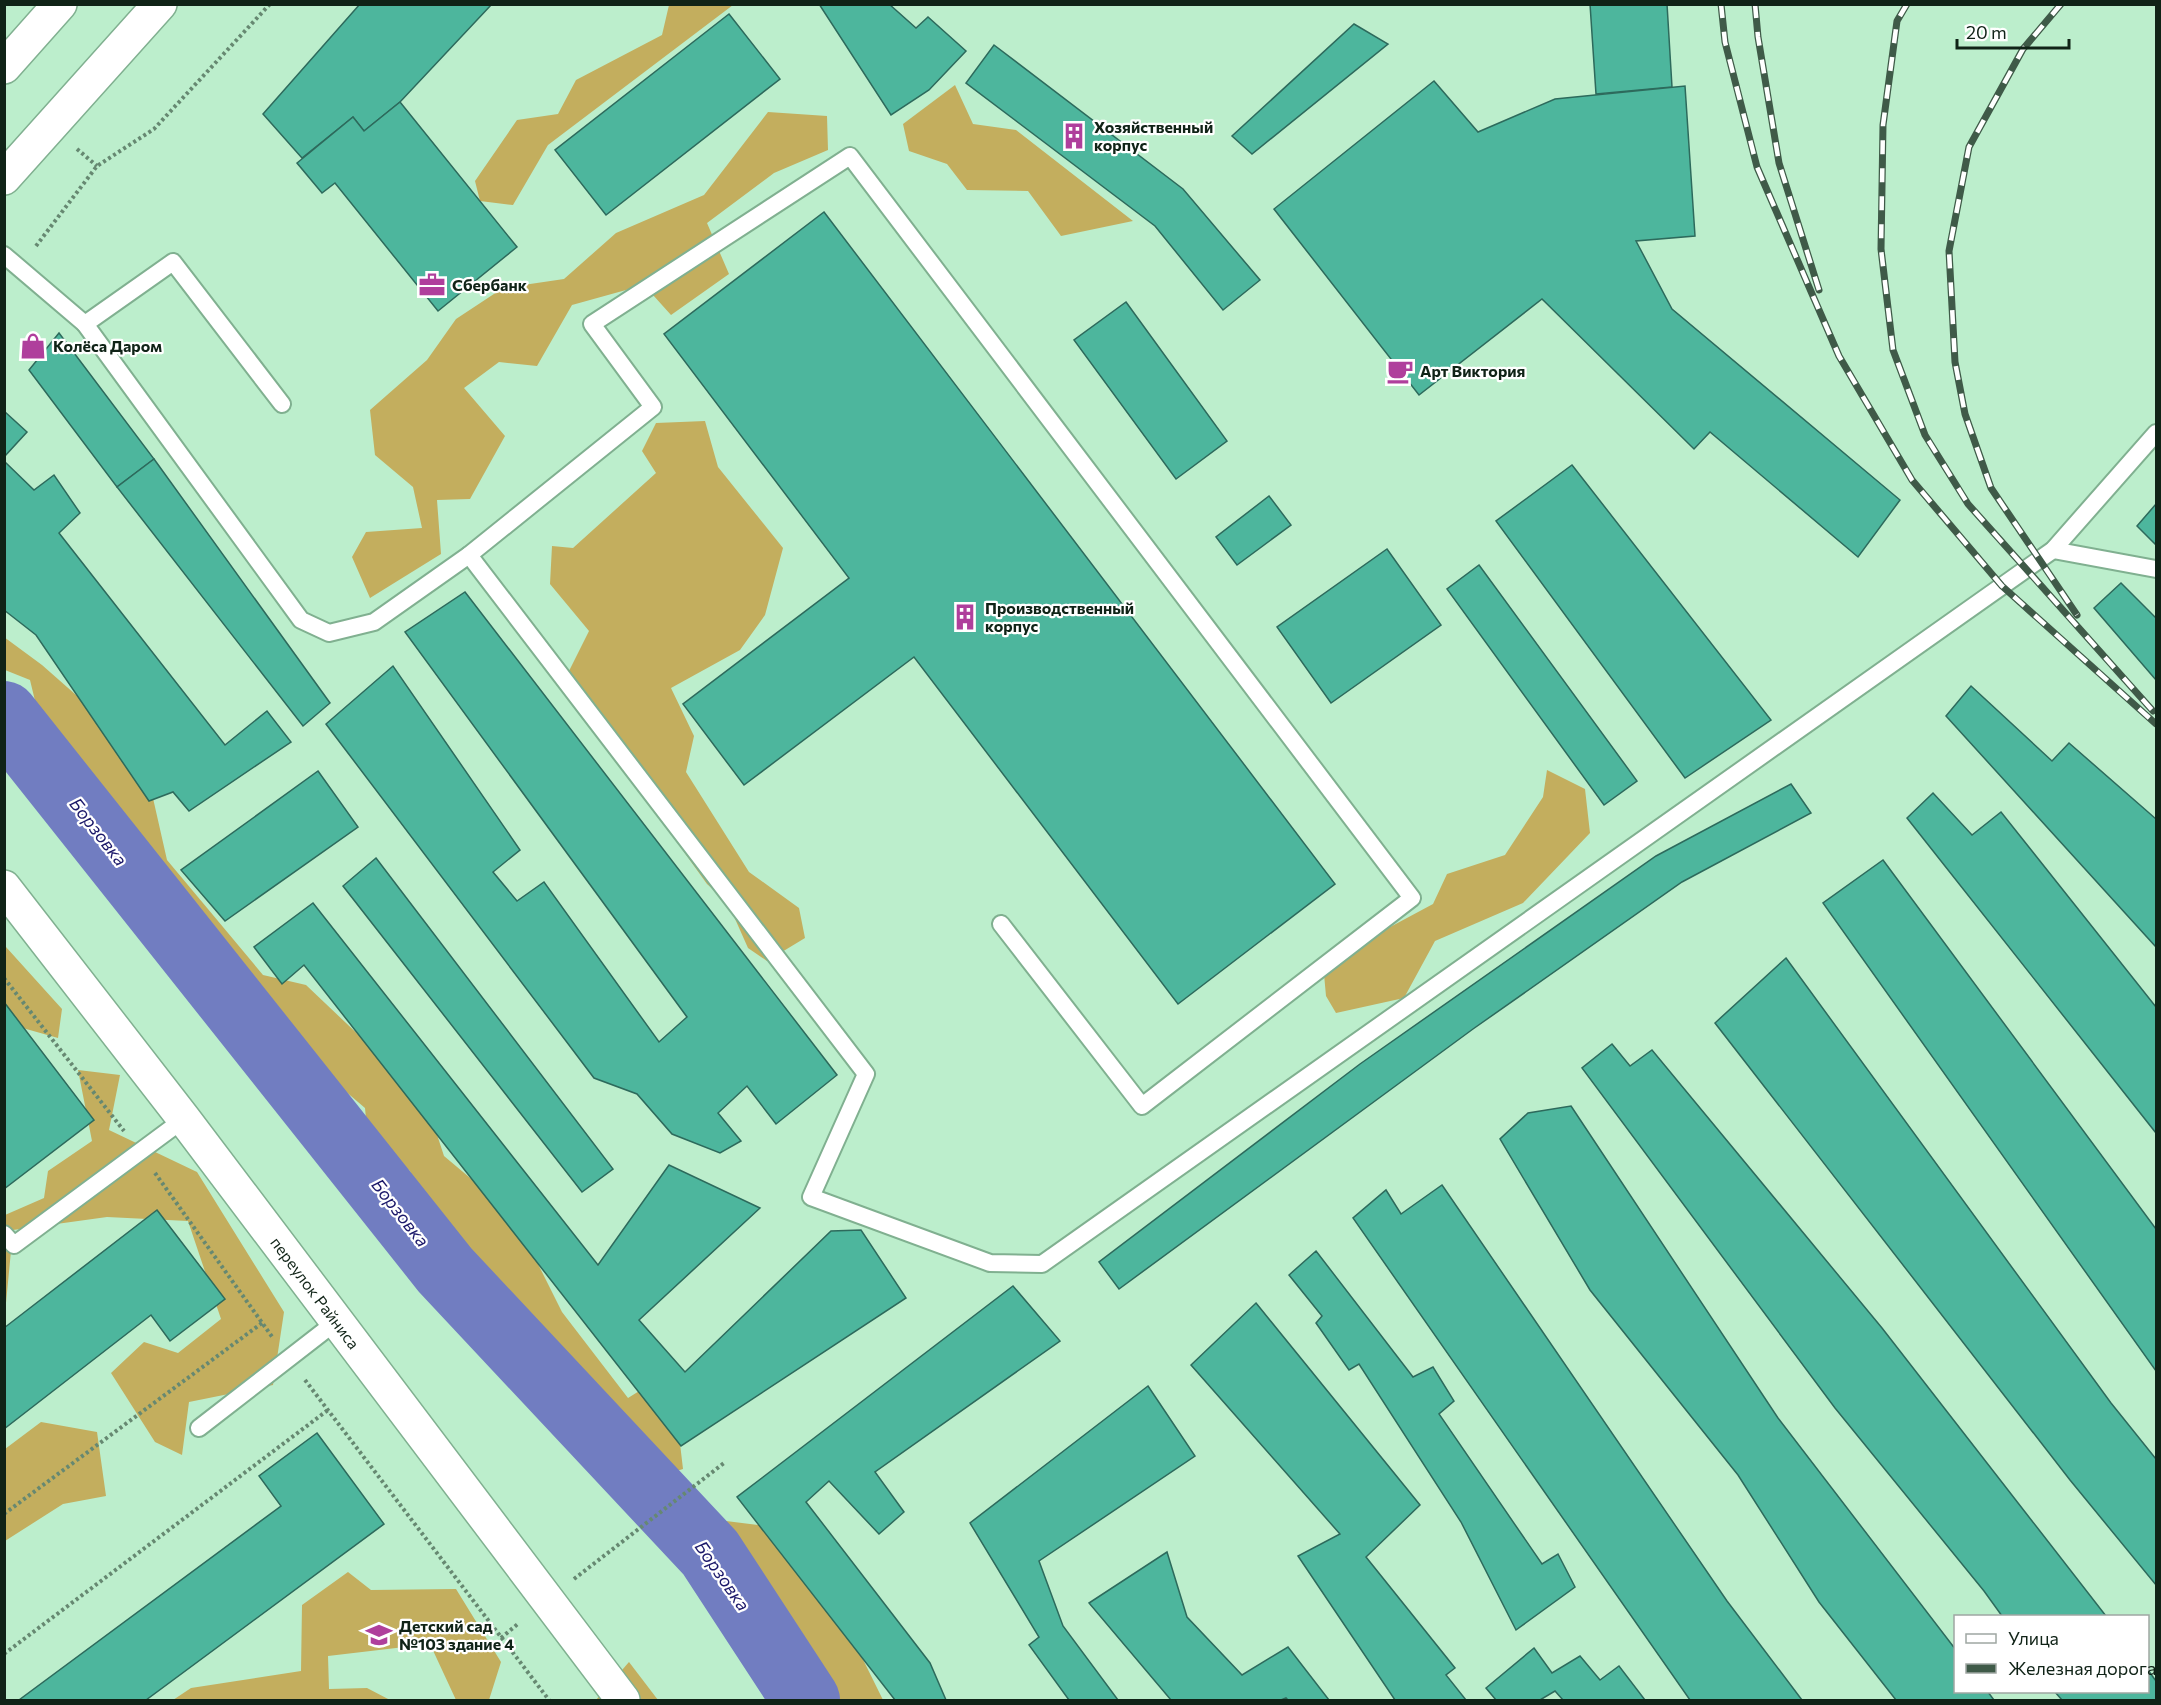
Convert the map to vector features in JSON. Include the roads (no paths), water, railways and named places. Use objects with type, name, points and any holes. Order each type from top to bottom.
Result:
[{"type":"street","points":[[7,63],[60,4]]},
{"type":"street","points":[[4,178],[160,4]]},
{"type":"street","name":"переулок Райниса","points":[[4,887],[184,1119],[623,1701]]},
{"type":"lane","points":[[4,255],[85,324],[301,621],[329,633],[374,622],[469,555],[653,406],[592,324],[850,156],[1412,898],[1142,1106],[1001,924]]},
{"type":"lane","points":[[85,324],[173,262],[282,404]]},
{"type":"lane","points":[[469,555],[866,1074],[811,1197],[990,1263],[1042,1264],[2053,550],[2157,433]]},
{"type":"lane","points":[[2053,550],[2157,569]]},
{"type":"lane","points":[[4,1234],[14,1245],[184,1119]]},
{"type":"lane","points":[[199,1428],[337,1322]]},
{"type":"waterway","name":"Борзовка","points":[[4,715],[445,1270],[710,1553],[806,1700]]},
{"type":"railway","points":[[1721,4],[1725,42],[1757,167],[1839,356],[1912,480],[2002,586],[2156,724]]},
{"type":"railway","points":[[1755,4],[1758,37],[1779,163],[1819,290]]},
{"type":"railway","points":[[1907,4],[1897,21],[1883,125],[1881,249],[1893,350],[1925,435],[1968,504],[2153,711]]},
{"type":"railway","points":[[2061,4],[2023,49],[1969,147],[1949,251],[1955,362],[1965,414],[1991,488],[2077,615]]},
{"type":"place","name":"Хозяйственный корпус","points":[[1074,136]]},
{"type":"place","name":"Сбербанк","points":[[432,285]]},
{"type":"place","name":"Колёса Даром","points":[[33,346]]},
{"type":"place","name":"Арт Виктория","points":[[1400,371]]},
{"type":"place","name":"Производственный корпус","points":[[965,617]]},
{"type":"place","name":"Детский сад №103 здание 4","points":[[379,1635]]}]
